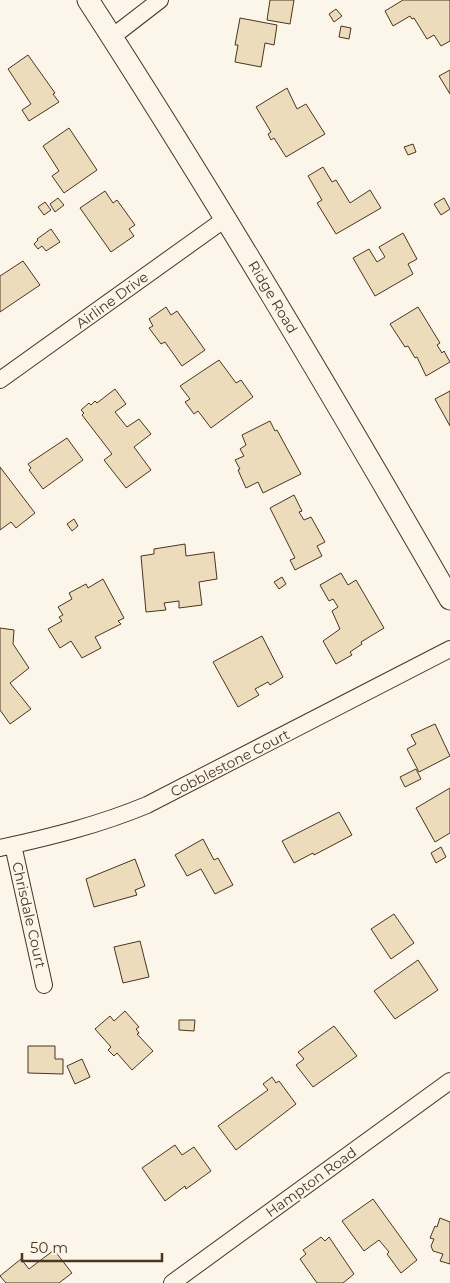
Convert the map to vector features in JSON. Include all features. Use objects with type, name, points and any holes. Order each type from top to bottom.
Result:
[{"type":"street","name":"Ridge Road","points":[[88,0],[275,299],[450,599]]},
{"type":"street","points":[[112,37],[160,0]]},
{"type":"street","name":"Airline Drive","points":[[0,380],[225,219]]},
{"type":"street","name":"Cobblestone Court","points":[[6,847],[88,826],[146,805],[450,649]]},
{"type":"street","name":"Chrisdale Court","points":[[6,847],[44,985]]},
{"type":"street","name":"Hampton Road","points":[[172,1283],[450,1081]]},
{"type":"building","points":[[270,0],[294,0],[290,24],[267,20]]},
{"type":"building","points":[[403,0],[450,0],[450,41],[441,46],[434,35],[427,39],[414,18],[412,19],[410,16],[393,26],[385,11]]},
{"type":"building","points":[[336,9],[342,16],[334,22],[329,14]]},
{"type":"building","points":[[240,18],[277,25],[274,45],[265,43],[261,67],[235,62],[238,45],[235,45]]},
{"type":"building","points":[[341,26],[351,28],[349,39],[339,37]]},
{"type":"building","points":[[28,55],[55,93],[53,94],[59,102],[29,121],[22,110],[31,104],[8,69]]},
{"type":"building","points":[[450,70],[450,94],[439,76]]},
{"type":"building","points":[[287,88],[297,109],[306,104],[325,134],[286,157],[274,138],[271,140],[268,134],[271,132],[256,107]]},
{"type":"building","points":[[69,128],[97,170],[64,193],[52,176],[59,171],[43,146]]},
{"type":"building","points":[[413,144],[416,152],[408,155],[404,147]]},
{"type":"building","points":[[323,167],[332,182],[336,180],[350,203],[370,190],[381,208],[336,234],[317,203],[322,200],[308,176]]},
{"type":"building","points":[[105,191],[113,203],[117,200],[135,225],[129,229],[134,236],[111,252],[80,208]]},
{"type":"building","points":[[58,198],[64,205],[55,212],[50,204]]},
{"type":"building","points":[[444,198],[450,209],[441,215],[434,204]]},
{"type":"building","points":[[45,202],[51,210],[44,215],[38,207]]},
{"type":"building","points":[[51,229],[60,242],[46,251],[42,246],[38,249],[34,244],[37,239]]},
{"type":"building","points":[[403,233],[417,259],[408,264],[413,274],[375,296],[353,258],[369,249],[377,262],[385,257],[379,247]]},
{"type":"building","points":[[23,261],[40,285],[0,312],[0,276]]},
{"type":"building","points":[[166,307],[171,315],[177,311],[205,350],[182,366],[165,342],[161,344],[149,328],[153,326],[149,319]]},
{"type":"building","points":[[418,307],[440,343],[437,345],[442,353],[444,351],[450,362],[426,376],[417,357],[415,358],[408,346],[405,347],[390,324]]},
{"type":"building","points":[[219,360],[236,383],[241,380],[253,397],[211,428],[198,411],[194,414],[185,402],[190,399],[180,386]]},
{"type":"building","points":[[115,389],[126,404],[115,412],[127,427],[139,419],[151,434],[134,447],[151,470],[126,488],[104,460],[112,454],[82,415],[84,413],[81,410],[89,403],[91,405],[95,401],[97,403]]},
{"type":"building","points":[[450,391],[450,426],[435,399]]},
{"type":"building","points":[[270,421],[301,474],[263,493],[258,482],[246,488],[235,460],[244,456],[240,449],[246,445],[242,435]]},
{"type":"building","points":[[67,438],[83,460],[43,489],[29,470],[31,468],[28,464]]},
{"type":"building","points":[[0,467],[35,513],[16,528],[11,522],[0,530]]},
{"type":"building","points":[[294,495],[302,511],[299,512],[304,520],[311,517],[325,542],[317,546],[322,556],[295,570],[290,560],[295,558],[270,508]]},
{"type":"building","points":[[74,519],[78,526],[72,531],[67,524]]},
{"type":"building","points":[[185,544],[186,556],[214,552],[217,579],[199,582],[202,605],[179,608],[179,601],[164,603],[166,610],[146,612],[141,556],[154,554],[154,549]]},
{"type":"building","points":[[341,573],[348,585],[356,580],[384,628],[361,642],[362,644],[350,652],[352,655],[336,664],[323,641],[340,629],[332,611],[338,607],[333,599],[329,601],[320,585]]},
{"type":"building","points":[[282,577],[286,584],[279,589],[274,582]]},
{"type":"building","points":[[103,579],[124,618],[118,621],[121,624],[95,637],[101,648],[82,658],[71,641],[60,648],[48,629],[62,621],[59,617],[63,615],[58,607],[72,599],[69,593],[86,584],[88,588]]},
{"type":"building","points":[[0,628],[14,630],[13,644],[29,668],[10,683],[31,709],[10,724],[0,710]]},
{"type":"building","points":[[262,636],[283,677],[270,685],[268,682],[255,689],[259,695],[238,707],[213,662]]},
{"type":"building","points":[[435,724],[450,756],[419,772],[407,749],[416,744],[411,735]]},
{"type":"building","points":[[416,769],[421,779],[405,787],[400,777]]},
{"type":"building","points":[[450,788],[450,833],[435,842],[416,808]]},
{"type":"building","points":[[339,812],[352,835],[294,863],[282,841]]},
{"type":"building","points":[[203,839],[214,860],[218,858],[233,885],[215,894],[201,869],[187,876],[175,855]]},
{"type":"building","points":[[441,847],[446,857],[436,863],[431,853]]},
{"type":"building","points":[[135,859],[145,886],[135,890],[137,895],[94,907],[86,879]]},
{"type":"building","points":[[394,914],[414,943],[391,959],[371,929]]},
{"type":"building","points":[[140,941],[149,977],[123,983],[114,947]]},
{"type":"building","points":[[418,960],[438,990],[395,1019],[374,991]]},
{"type":"building","points":[[125,1011],[139,1027],[136,1029],[139,1033],[137,1034],[153,1051],[132,1070],[117,1053],[114,1056],[108,1050],[111,1047],[95,1029],[110,1016],[114,1021]]},
{"type":"building","points":[[179,1020],[195,1020],[194,1031],[179,1030]]},
{"type":"building","points":[[334,1026],[357,1056],[313,1087],[296,1065],[304,1059],[298,1052]]},
{"type":"building","points":[[28,1046],[55,1046],[55,1059],[63,1059],[63,1074],[28,1073]]},
{"type":"building","points":[[82,1059],[90,1077],[75,1084],[67,1066]]},
{"type":"building","points":[[272,1077],[276,1083],[279,1081],[296,1104],[236,1150],[218,1126],[268,1090],[263,1084]]},
{"type":"building","points":[[175,1145],[182,1155],[194,1147],[211,1171],[186,1189],[185,1186],[165,1201],[142,1168]]},
{"type":"building","points":[[373,1199],[417,1260],[401,1273],[387,1254],[389,1252],[379,1240],[364,1251],[342,1221]]},
{"type":"building","points":[[440,1218],[450,1222],[450,1264],[440,1261],[443,1254],[433,1251],[431,1246],[434,1239],[430,1238]]},
{"type":"building","points":[[321,1237],[325,1241],[329,1237],[354,1274],[343,1283],[317,1283],[300,1259],[306,1254],[303,1250]]},
{"type":"building","points":[[54,1250],[72,1273],[59,1283],[6,1283],[0,1276],[21,1259],[29,1269]]}]
